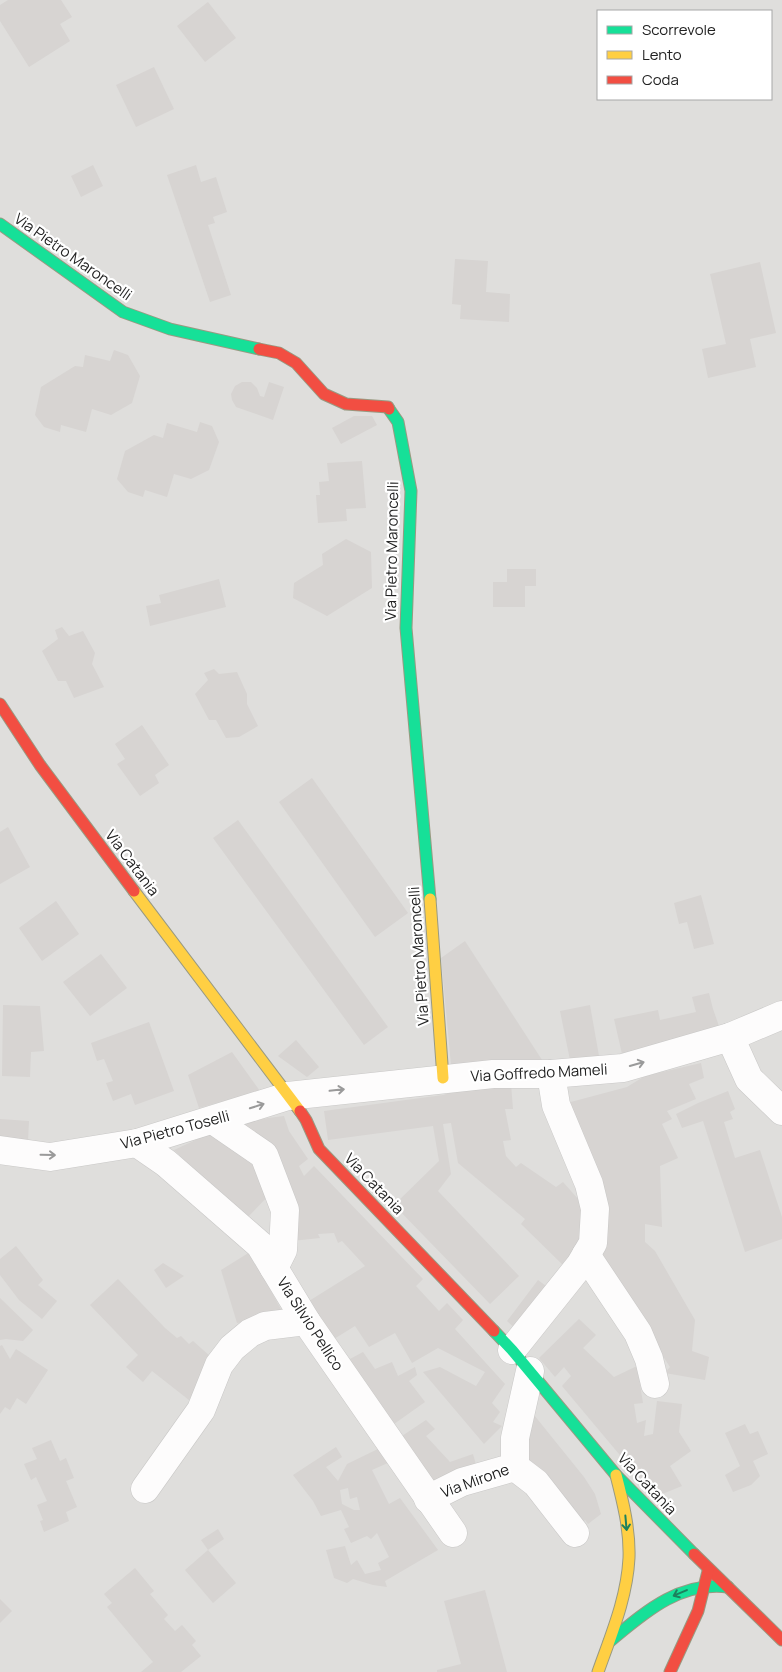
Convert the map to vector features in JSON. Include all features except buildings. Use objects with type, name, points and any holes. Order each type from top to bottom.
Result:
[{"type":"street","name":"Via Pietro Maroncelli","points":[[0,224],[123,312],[170,329],[279,352],[296,363],[324,394],[346,404],[388,408],[398,422],[410,491],[406,628],[426,837],[444,1078]]},
{"type":"street","name":"Via Catania","points":[[0,704],[40,765],[306,1120],[319,1149],[512,1350],[616,1475],[709,1570],[782,1640]]},
{"type":"street","name":"Via Goffredo Mameli","points":[[288,1096],[444,1078],[493,1074],[551,1074],[623,1068],[730,1037],[782,1015]]},
{"type":"street","points":[[730,1037],[749,1079],[782,1111]]},
{"type":"street","points":[[512,1350],[580,1265],[593,1243],[595,1208],[589,1184],[556,1105],[551,1074]]},
{"type":"street","name":"Via Pietro Toselli","points":[[0,1150],[50,1157],[136,1143],[288,1096]]},
{"type":"street","points":[[213,1120],[264,1155],[285,1210],[283,1250],[274,1268]]},
{"type":"street","name":"Via Silvio Pellico","points":[[136,1143],[166,1163],[260,1245],[306,1322],[452,1533]]},
{"type":"street","points":[[586,1255],[638,1333],[649,1360],[655,1384]]},
{"type":"street","points":[[145,1489],[201,1410],[219,1365],[232,1348],[250,1333],[264,1326],[306,1322]]},
{"type":"street","name":"Via Mirone","points":[[428,1499],[462,1482],[515,1467],[515,1438],[530,1371]]},
{"type":"street","points":[[515,1467],[536,1483],[575,1533]]},
{"type":"street","points":[[598,1672],[624,1594],[629,1557],[624,1510],[616,1475]]},
{"type":"street","points":[[670,1672],[698,1613],[709,1570]]},
{"type":"street","points":[[609,1642],[648,1609],[683,1590],[706,1585],[728,1587]]},
{"type":"shaded area","points":[[0,0],[782,0],[782,1672],[0,1672]]},
{"type":"traffic: fast","points":[[0,224],[123,312],[170,329],[259,349]]},
{"type":"traffic: fast","points":[[389,409],[398,422],[411,491],[406,628],[430,899]]},
{"type":"traffic: fast","points":[[494,1331],[616,1475],[694,1554]]},
{"type":"traffic: fast","points":[[609,1642],[649,1610],[678,1594],[710,1586],[728,1587]]},
{"type":"traffic: slow","points":[[134,891],[300,1111]]},
{"type":"traffic: slow","points":[[430,899],[443,1078]]},
{"type":"traffic: slow","points":[[598,1672],[622,1602],[628,1573],[629,1548],[627,1527],[616,1475]]},
{"type":"traffic: jam","points":[[259,349],[279,353],[296,363],[324,394],[346,404],[388,407],[389,409]]},
{"type":"traffic: jam","points":[[0,704],[40,765],[134,891]]},
{"type":"traffic: jam","points":[[300,1111],[319,1149],[494,1331]]},
{"type":"traffic: jam","points":[[694,1554],[782,1640]]},
{"type":"traffic: jam","points":[[670,1672],[698,1611],[708,1571]]}]
